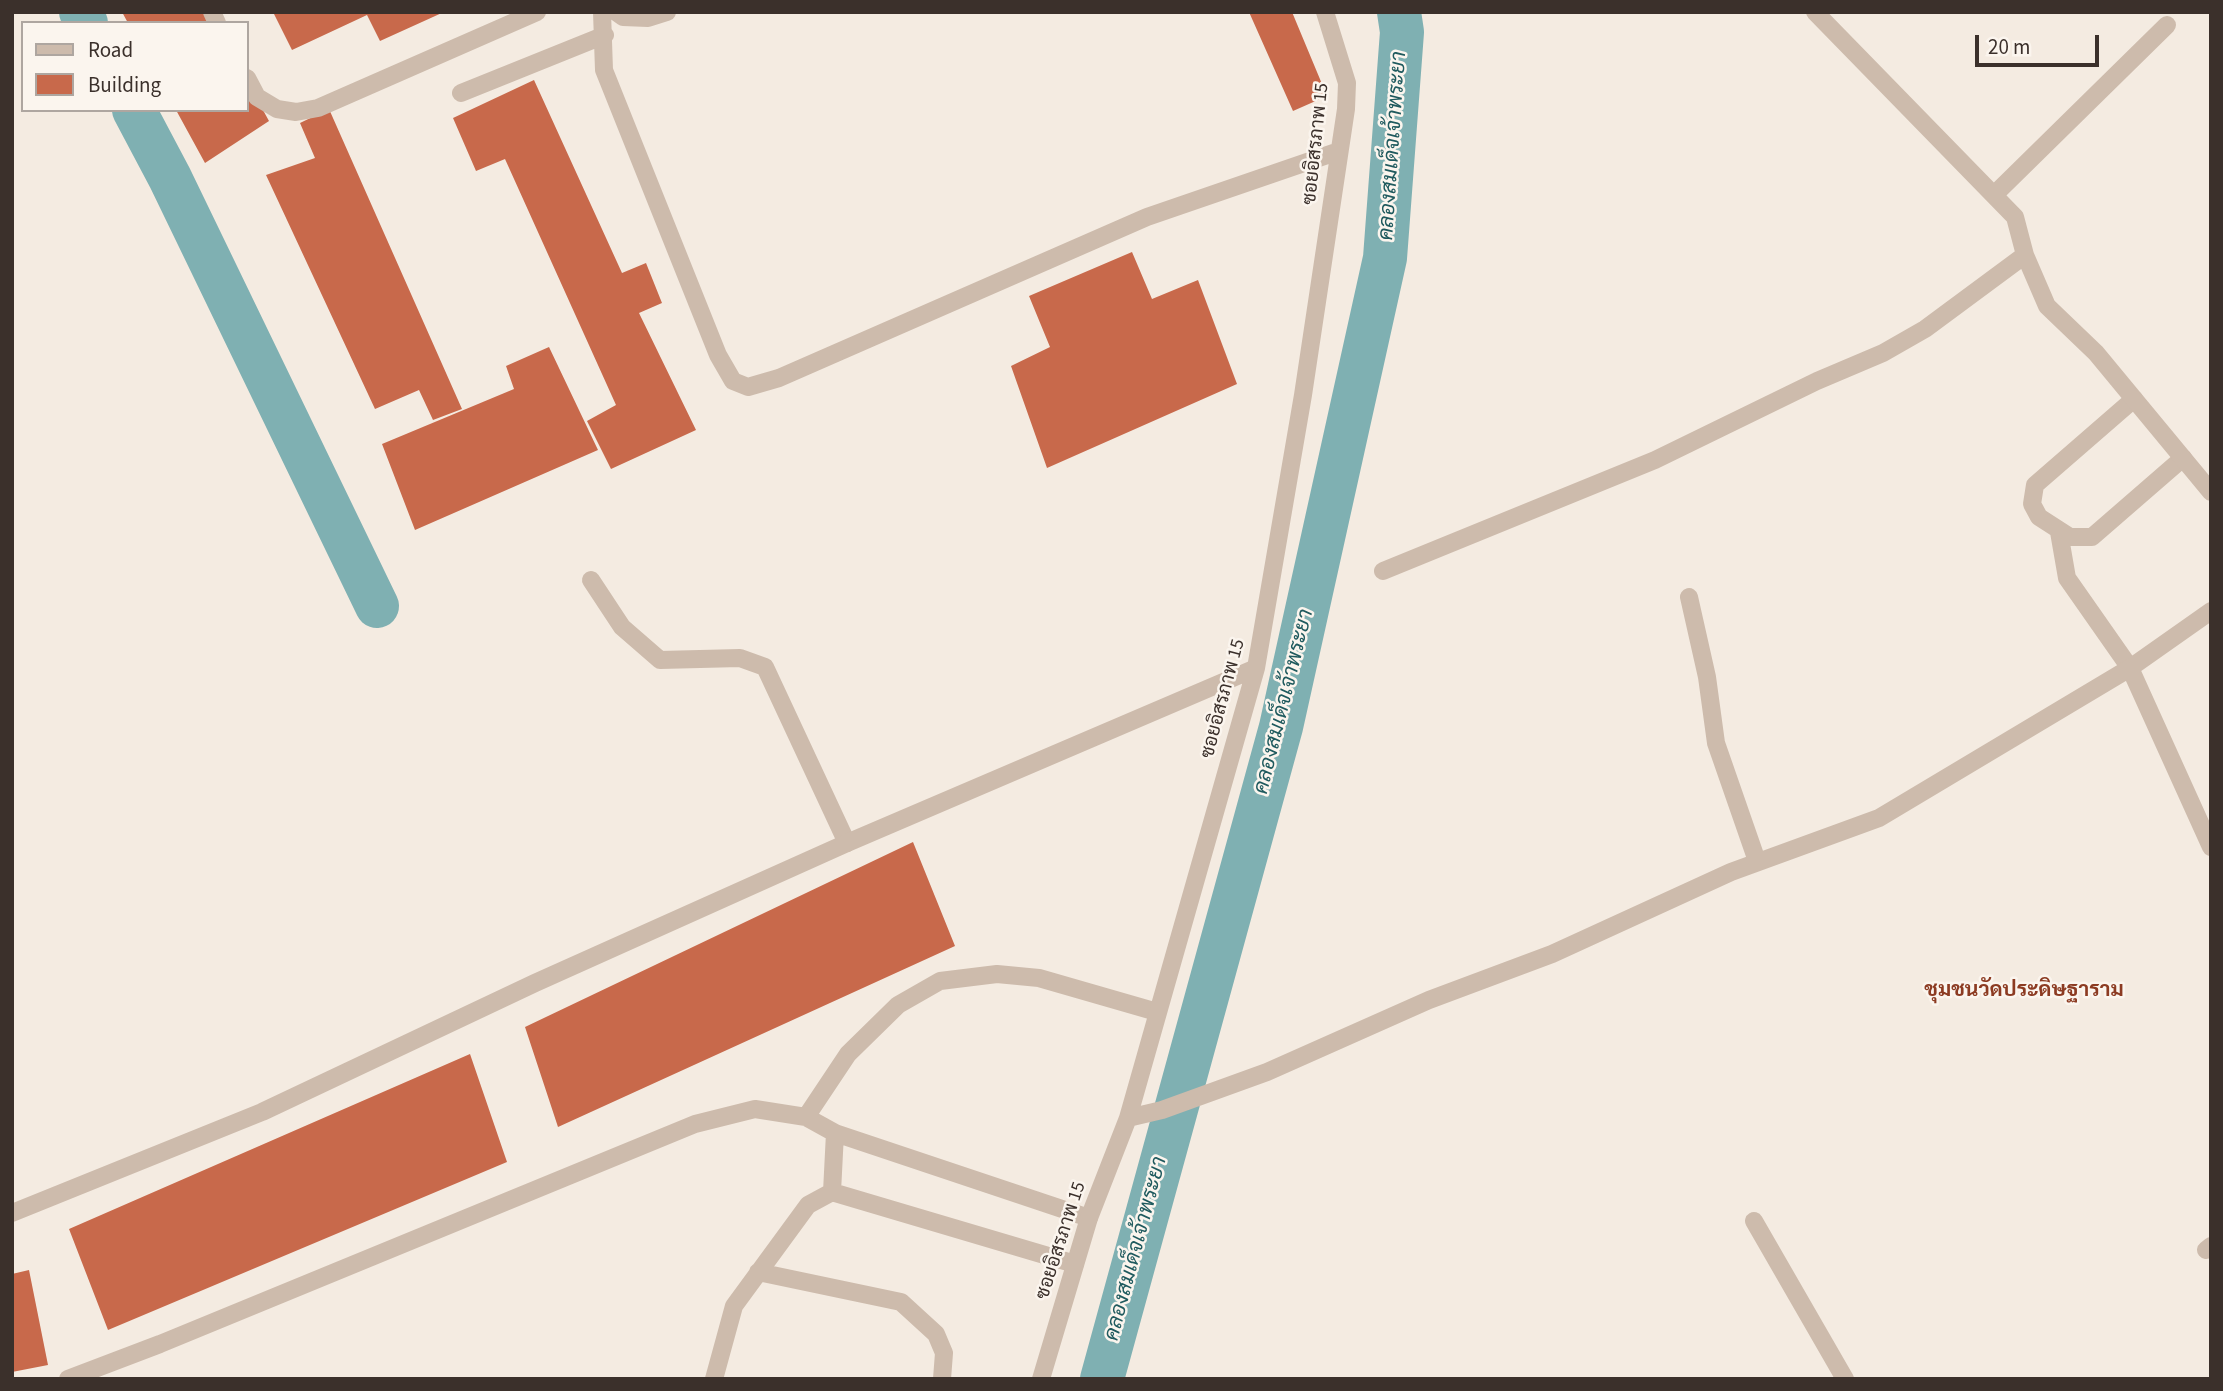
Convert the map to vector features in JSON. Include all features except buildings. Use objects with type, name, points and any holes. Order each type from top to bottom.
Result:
[{"type":"street","points":[[248,80],[257,97],[277,109],[296,112],[318,108],[537,12]]},
{"type":"street","points":[[602,12],[604,71],[700,313],[733,381],[748,387],[779,378],[1147,217],[1339,151]]},
{"type":"street","points":[[616,12],[623,17],[648,18],[667,12]]},
{"type":"street","name":"ซอยอิสรภาพ 15","points":[[1041,1379],[1088,1218],[1128,1118],[1256,668],[1303,395],[1348,83],[1325,12]]},
{"type":"street","points":[[1815,12],[1995,194],[2015,218],[2025,255],[2047,306],[2096,353],[2211,492]]},
{"type":"street","points":[[1995,194],[2167,25]]},
{"type":"street","points":[[461,93],[604,34]]},
{"type":"street","points":[[1383,571],[1655,460],[1817,381],[1883,353],[1925,329],[2025,255]]},
{"type":"street","points":[[2134,399],[2035,485],[2032,504],[2039,517],[2070,537],[2092,537],[2183,458]]},
{"type":"street","points":[[2059,532],[2067,578],[2130,668],[2211,847]]},
{"type":"street","points":[[591,580],[622,627],[660,660],[740,658],[765,667],[847,843]]},
{"type":"street","points":[[1689,597],[1707,677],[1716,743],[1757,861]]},
{"type":"street","points":[[1128,1118],[1202,1097],[1267,1072],[1429,1000],[1552,954],[1757,861],[1878,818],[2130,668],[2211,611]]},
{"type":"street","points":[[12,1213],[262,1112],[535,983],[847,843],[1256,668]]},
{"type":"street","points":[[806,1118],[848,1055],[898,1005],[940,981],[997,974],[1039,978],[1157,1012]]},
{"type":"street","points":[[68,1379],[160,1344],[695,1124],[755,1109],[806,1118],[835,1133],[1088,1218]]},
{"type":"street","points":[[832,1192],[835,1133]]},
{"type":"street","points":[[714,1379],[734,1306],[808,1205],[832,1192],[1075,1264]]},
{"type":"street","points":[[1754,1221],[1845,1379]]},
{"type":"street","points":[[758,1272],[901,1302],[936,1334],[944,1353],[942,1379]]},
{"type":"waterway","points":[[81,12],[85,21]]},
{"type":"waterway","name":"คลองสมเด็จเจ้าพระยา","points":[[1102,1379],[1281,727],[1385,258],[1402,32],[1399,12]]},
{"type":"waterway","points":[[135,112],[170,178],[377,606]]},
{"type":"district","name":"ชุมชนวัดประดิษฐาราม","points":[[2024,991]]}]
